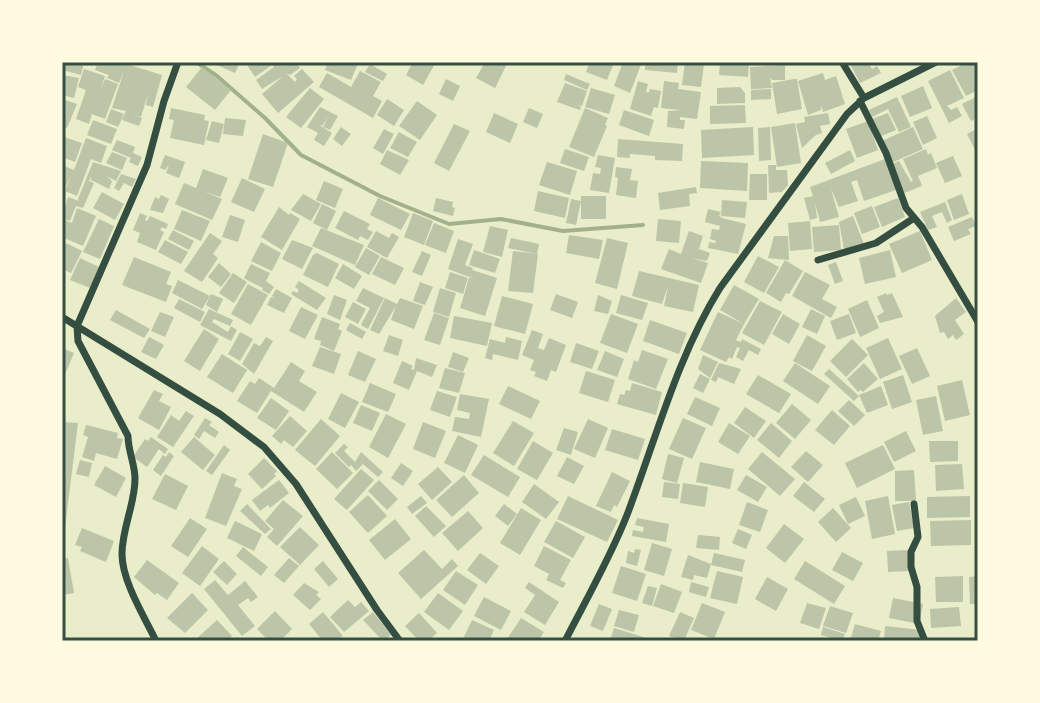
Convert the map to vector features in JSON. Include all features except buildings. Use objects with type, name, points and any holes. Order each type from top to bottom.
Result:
[{"type":"street","points":[[156,641],[125,578],[122,554],[135,489],[128,436],[78,341],[77,326],[147,165],[178,62]]},
{"type":"street","points":[[842,62],[886,153],[906,208],[978,322]]},
{"type":"street","points":[[565,641],[626,518],[705,311],[826,140],[862,99],[936,62]]},
{"type":"street","points":[[818,260],[876,243],[914,218]]},
{"type":"street","points":[[62,317],[220,414],[264,447],[296,484],[400,641]]},
{"type":"street","points":[[914,504],[918,537],[911,552],[911,567],[917,587],[917,621],[925,641]]},
{"type":"waterway","points":[[196,62],[265,118],[301,155],[380,196],[449,224],[501,219],[563,231],[643,225]]}]
